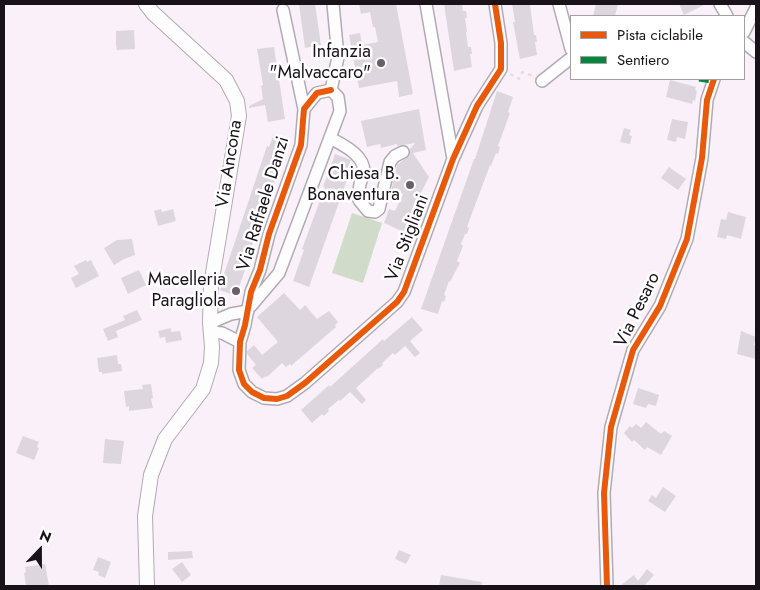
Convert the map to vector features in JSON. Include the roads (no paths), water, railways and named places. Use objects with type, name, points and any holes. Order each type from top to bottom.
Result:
[{"type":"street","name":"Via Ancona","points":[[146,4],[153,13],[226,80],[237,101],[239,116],[211,285],[214,329]]},
{"type":"street","points":[[304,108],[318,93],[331,90],[338,57],[334,4]]},
{"type":"street","points":[[426,4],[453,159]]},
{"type":"street","name":"Via Stigliani","points":[[248,311],[240,342],[239,370],[244,384],[252,392],[264,398],[277,399],[287,396],[305,383],[397,302],[404,292],[453,159],[477,106],[501,69],[501,43],[495,4]]},
{"type":"street","points":[[559,4],[570,45]]},
{"type":"street","points":[[720,4],[726,15]]},
{"type":"street","points":[[745,30],[756,8]]},
{"type":"street","name":"Via Raffaele Danzi","points":[[248,311],[251,292],[260,270],[269,234],[301,145],[304,108],[283,10]]},
{"type":"street","points":[[745,43],[756,52]]},
{"type":"street","points":[[542,80],[570,59]]},
{"type":"street","name":"Via Pesaro","points":[[607,586],[604,493],[611,426],[633,350],[660,306],[687,239],[702,158],[707,100],[714,80]]},
{"type":"street","name":"Via Raffaele Danzi","points":[[248,311],[259,294],[279,273],[330,138],[340,111],[338,97],[331,90]]},
{"type":"street","points":[[330,138],[360,158],[364,174],[360,185],[359,200],[368,211],[375,212],[379,209],[390,162],[395,156],[403,152]]},
{"type":"street","points":[[260,270],[268,276],[275,278]]},
{"type":"street","points":[[211,301],[231,314]]},
{"type":"street","points":[[147,586],[145,516],[151,475],[165,439],[203,389],[211,364],[214,329],[231,314],[248,311]]},
{"type":"street","points":[[214,329],[245,325]]},
{"type":"street","points":[[214,329],[240,342]]},
{"type":"place","name":"Infanzia \"Malvaccaro\"","points":[[381,63]]},
{"type":"place","name":"Chiesa B. Bonaventura","points":[[410,185]]},
{"type":"place","name":"Macelleria Paragliola","points":[[236,291]]}]
